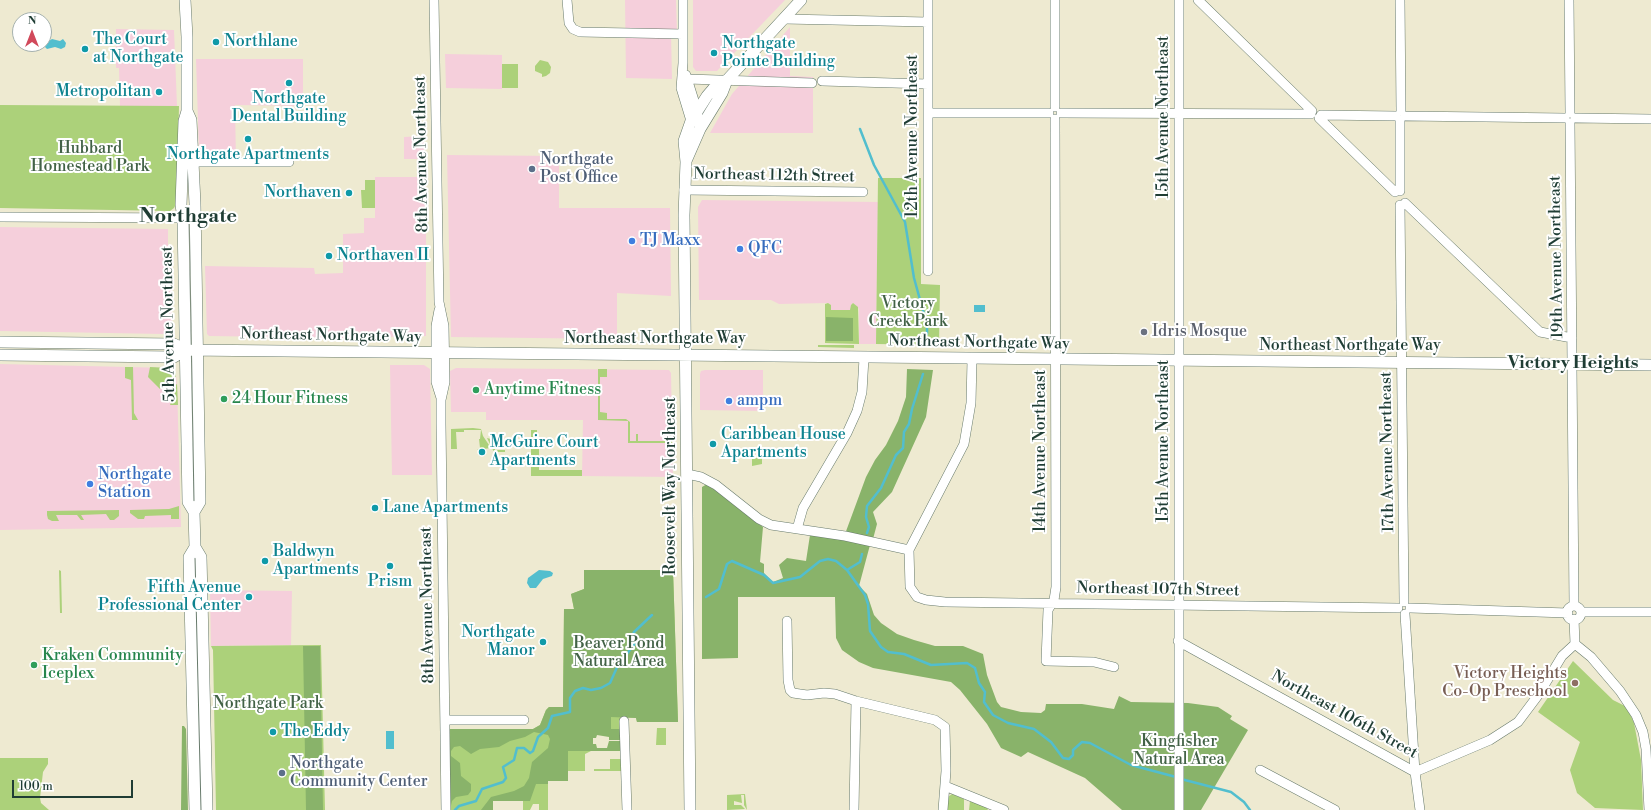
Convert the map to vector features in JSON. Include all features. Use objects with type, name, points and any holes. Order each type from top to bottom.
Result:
[{"type":"main road","name":"5th Avenue Northeast","points":[[185,0],[188,50],[187,110],[183,128],[181,199],[183,218],[188,502],[194,512],[195,547],[201,557],[207,810]]},
{"type":"main road","points":[[727,80],[801,0]]},
{"type":"main road","name":"Roosevelt Way Northeast","points":[[690,810],[685,355],[684,190],[686,162],[684,141],[691,121],[697,110],[713,89],[727,80]]},
{"type":"main road","name":"Roosevelt Way Northeast","points":[[686,162],[700,129],[722,93],[727,80]]},
{"type":"main road","name":"5th Avenue Northeast","points":[[187,110],[191,120],[198,350],[200,502],[194,512]]},
{"type":"main road","name":"Northeast Northgate Way","points":[[0,342],[174,344],[186,350],[685,355],[972,360],[1651,365]]},
{"type":"main road","points":[[0,349],[19,346],[27,342]]},
{"type":"main road","name":"Northeast Northgate Way","points":[[0,355],[174,357],[186,350]]},
{"type":"main road","name":"5th Avenue Northeast","points":[[195,547],[189,557],[195,810]]},
{"type":"street","name":"8th Avenue Northeast","points":[[434,0],[439,307],[444,326],[440,353],[445,382],[441,400],[442,595],[446,810]]},
{"type":"street","points":[[567,0],[567,14],[571,26],[577,31],[583,33],[683,34]]},
{"type":"street","points":[[683,0],[683,63],[681,93],[689,110],[691,121]]},
{"type":"street","name":"12th Avenue Northeast","points":[[928,0],[928,271]]},
{"type":"street","name":"14th Avenue Northeast","points":[[1055,0],[1055,595],[1048,610],[1046,661],[1094,662],[1114,666]]},
{"type":"street","name":"15th Avenue Northeast","points":[[1179,0],[1179,810]]},
{"type":"street","points":[[1198,0],[1397,192],[1404,195],[1403,204],[1540,332],[1572,338]]},
{"type":"street","points":[[1397,192],[1400,116],[1400,0]]},
{"type":"street","name":"19th Avenue Northeast","points":[[1570,0],[1575,644]]},
{"type":"street","points":[[784,19],[928,22]]},
{"type":"street","points":[[683,63],[697,110],[700,129]]},
{"type":"street","points":[[687,79],[812,83]]},
{"type":"street","points":[[822,81],[928,84]]},
{"type":"street","points":[[929,113],[1179,115],[1316,114],[1651,119]]},
{"type":"street","points":[[192,162],[290,162]]},
{"type":"street","name":"Northeast 112th Street","points":[[684,190],[863,192]]},
{"type":"street","name":"17th Avenue Northeast","points":[[1403,204],[1402,363],[1404,608],[1415,772],[1420,810]]},
{"type":"street","points":[[0,217],[194,218]]},
{"type":"street","points":[[797,529],[803,508],[847,433],[857,411],[862,392],[864,358]]},
{"type":"street","points":[[686,474],[701,477],[716,485],[764,522],[771,525],[872,541],[909,550],[964,444],[971,403],[972,360]]},
{"type":"street","name":"Northeast 107th Street","points":[[909,550],[910,587],[917,597],[926,600],[945,602],[1404,608],[1574,613],[1651,612]]},
{"type":"street","points":[[787,621],[788,680],[790,690],[794,694],[807,695],[829,693],[935,720],[945,727],[947,732],[943,810]]},
{"type":"street","name":"Northeast 106th Street","points":[[1178,641],[1415,772],[1490,740],[1518,722],[1539,694],[1562,656],[1575,644]]},
{"type":"street","points":[[1575,644],[1591,657],[1620,691],[1636,715],[1643,732],[1646,749],[1649,810]]},
{"type":"street","points":[[854,810],[856,701]]},
{"type":"street","points":[[445,720],[524,720]]},
{"type":"street","points":[[624,721],[627,810]]},
{"type":"street","points":[[1260,770],[1335,810]]},
{"type":"street","points":[[945,786],[1004,810]]},
{"type":"shaded area","points":[[625,0],[676,0],[677,34],[671,34],[672,79],[626,78]]},
{"type":"shaded area","points":[[693,0],[785,0],[717,71],[696,71],[693,67]]},
{"type":"shaded area","points":[[790,27],[790,76],[813,77],[813,133],[710,133],[732,94]]},
{"type":"shaded area","points":[[116,29],[174,30],[177,106],[120,106],[119,68],[116,68]]},
{"type":"shaded area","points":[[445,54],[502,55],[502,89],[446,88]]},
{"type":"shaded area","points":[[196,59],[303,59],[303,106],[235,105],[236,162],[202,162],[202,152],[199,151]]},
{"type":"shaded area","points":[[424,136],[424,159],[404,159],[404,137]]},
{"type":"shaded area","points":[[447,155],[559,156],[559,208],[670,208],[671,296],[617,293],[617,339],[451,337]]},
{"type":"shaded area","points":[[375,177],[425,177],[426,180],[426,336],[347,338],[209,336],[207,334],[205,266],[314,268],[315,274],[343,273],[343,234],[364,233],[364,218],[375,218]]},
{"type":"shaded area","points":[[702,200],[878,202],[876,344],[859,344],[859,309],[853,303],[851,305],[851,310],[831,310],[831,305],[828,303],[779,304],[771,300],[699,300],[698,207]]},
{"type":"shaded area","points":[[0,227],[168,229],[168,271],[172,281],[172,325],[163,334],[0,331]]},
{"type":"shaded area","name":"Northgate Station","points":[[0,364],[170,368],[176,374],[177,384],[181,527],[0,530]]},
{"type":"shaded area","points":[[390,365],[424,365],[430,369],[432,475],[392,475]]},
{"type":"shaded area","points":[[456,368],[669,370],[671,373],[673,477],[582,476],[583,420],[486,420],[486,412],[451,412],[450,371]]},
{"type":"shaded area","points":[[763,370],[763,411],[700,410],[700,374],[701,371]]},
{"type":"shaded area","points":[[210,590],[292,591],[291,645],[211,646]]},
{"type":"green space","points":[[540,60],[548,62],[551,67],[550,73],[542,77],[542,74],[535,71],[535,66]]},
{"type":"green space","points":[[502,64],[518,64],[518,88],[502,88]]},
{"type":"green space","name":"Hubbard Homestead Park","points":[[0,105],[179,106],[177,202],[174,208],[170,211],[0,208]]},
{"type":"green space","name":"Victory Creek Park","points":[[878,178],[921,178],[921,284],[940,285],[939,345],[876,344]]},
{"type":"green space","points":[[365,180],[375,180],[375,208],[362,208],[361,190],[365,190]]},
{"type":"green space","points":[[828,303],[831,305],[831,310],[850,310],[853,303],[858,307],[859,344],[825,343],[825,304]]},
{"type":"green space","points":[[826,317],[853,318],[853,341],[826,341]]},
{"type":"green space","points":[[818,345],[854,345],[854,348],[818,347]]},
{"type":"green space","points":[[125,367],[133,367],[134,413],[138,420],[132,420],[131,380],[125,378]]},
{"type":"green space","points":[[150,367],[170,368],[176,374],[176,377],[169,380],[160,389],[148,377]]},
{"type":"green space","points":[[598,369],[607,369],[607,377],[600,377],[600,412],[607,413],[607,419],[626,419],[630,422],[630,441],[636,441],[636,434],[638,434],[638,441],[668,441],[669,436],[672,435],[672,443],[628,443],[628,421],[598,420]]},
{"type":"green space","points":[[907,369],[933,370],[926,417],[892,492],[873,512],[877,524],[873,539],[845,534],[866,477],[875,460],[886,445],[898,421],[906,397]]},
{"type":"green space","points":[[177,384],[178,405],[170,405],[172,400],[172,389],[170,391],[170,389]]},
{"type":"green space","points":[[451,429],[481,429],[483,436],[491,448],[477,450],[480,448],[479,439],[481,430],[464,430],[464,432],[456,432],[457,449],[451,449]]},
{"type":"green space","points":[[531,430],[537,430],[537,439],[539,439],[539,470],[582,470],[582,476],[531,476]]},
{"type":"green space","points":[[487,438],[495,440],[495,450],[505,450],[505,452],[494,452]]},
{"type":"green space","points":[[752,458],[762,458],[762,464],[752,466]]},
{"type":"green space","name":"Kingfisher Natural Area","points":[[707,484],[763,527],[760,562],[764,564],[764,573],[773,582],[783,578],[779,565],[787,558],[806,561],[810,535],[870,545],[859,586],[867,594],[874,615],[881,623],[897,634],[935,646],[963,646],[983,654],[987,675],[997,702],[1001,707],[1021,712],[1041,713],[1045,710],[1046,704],[1082,704],[1114,709],[1119,696],[1131,702],[1188,703],[1218,707],[1232,716],[1230,719],[1248,730],[1201,810],[1122,810],[1085,778],[1028,752],[1021,757],[1001,748],[987,724],[960,690],[951,682],[873,668],[859,662],[842,650],[836,638],[835,597],[738,597],[738,658],[702,659],[702,487]]},
{"type":"green space","points":[[179,506],[179,519],[171,519],[171,515],[145,516],[144,519],[138,519],[130,513],[130,510],[169,509]]},
{"type":"green space","points":[[119,510],[119,516],[114,520],[110,520],[106,514],[81,515],[84,520],[81,520],[77,515],[56,515],[59,521],[52,521],[48,519],[47,515],[47,511]]},
{"type":"green space","points":[[59,570],[61,571],[62,613],[60,613]]},
{"type":"green space","name":"Beaver Pond Natural Area","points":[[584,570],[673,570],[678,722],[637,722],[636,718],[620,717],[620,729],[568,729],[568,751],[591,751],[585,754],[585,771],[568,771],[568,781],[548,781],[548,810],[539,810],[539,804],[533,804],[530,810],[523,810],[523,801],[493,801],[493,810],[450,810],[449,729],[533,729],[540,725],[546,710],[549,707],[563,707],[564,609],[574,609],[571,594],[584,589]]},
{"type":"green space","name":"Beaver Pond Natural Area","points":[[584,570],[673,570],[678,722],[637,722],[636,718],[611,717],[611,729],[620,729],[621,740],[609,740],[609,737],[597,735],[596,738],[593,738],[593,744],[596,744],[597,748],[607,748],[609,741],[621,741],[622,751],[568,751],[568,781],[548,781],[548,784],[536,784],[530,801],[493,801],[493,810],[481,810],[491,797],[514,791],[524,786],[529,778],[532,762],[548,748],[550,739],[548,735],[534,732],[499,747],[480,749],[471,754],[460,746],[454,747],[451,751],[451,756],[460,763],[461,776],[471,784],[471,791],[468,795],[456,797],[452,801],[450,810],[449,729],[533,729],[540,725],[546,710],[549,707],[563,707],[564,609],[574,609],[571,594],[584,589]]},
{"type":"green space","name":"Northgate Park","points":[[321,645],[325,810],[216,810],[213,650],[211,646]]},
{"type":"green space","points":[[303,646],[320,646],[323,810],[306,810]]},
{"type":"green space","points":[[1573,661],[1613,700],[1625,706],[1630,714],[1634,723],[1641,760],[1643,810],[1595,808],[1577,793],[1570,770],[1580,742],[1538,712]]},
{"type":"green space","points":[[182,726],[186,729],[188,810],[181,810]]},
{"type":"green space","points":[[657,728],[666,728],[666,745],[656,745]]},
{"type":"green space","points":[[0,758],[48,758],[48,764],[43,772],[40,798],[41,803],[49,810],[0,810]]},
{"type":"green space","points":[[610,759],[622,759],[623,771],[594,771],[594,769],[610,769]]},
{"type":"green space","points":[[745,794],[747,810],[744,805],[744,795],[741,795],[742,803],[734,801],[734,805],[741,805],[745,809],[727,810],[727,795]]},
{"type":"green space","points":[[952,794],[964,799],[964,810],[946,810],[948,797]]},
{"type":"green space","points":[[970,801],[986,807],[988,810],[969,810]]},
{"type":"water","points":[[52,39],[60,41],[63,39],[66,43],[65,47],[61,49],[52,48]]},
{"type":"water","points":[[974,305],[985,305],[985,312],[974,312]]},
{"type":"water","points":[[539,570],[550,571],[553,573],[552,576],[543,579],[536,588],[530,588],[527,583],[528,578]]},
{"type":"water","points":[[386,731],[394,731],[394,749],[386,749]]},
{"type":"waterway","points":[[860,129],[874,165],[905,222],[914,278],[927,325],[927,334]]},
{"type":"waterway","points":[[867,533],[869,527],[866,517],[867,506],[881,488],[896,455],[903,448],[904,432],[909,424],[923,374]]},
{"type":"waterway","points":[[847,570],[860,562],[862,554]]},
{"type":"waterway","points":[[706,597],[719,589],[727,564],[732,561],[764,575],[773,583],[800,577],[820,561],[828,559],[836,561],[847,570],[865,595],[868,604],[870,631],[881,647],[888,652],[904,654],[931,665],[967,663],[975,668],[979,683],[985,692],[984,702],[993,715],[1008,723],[1034,729],[1051,742],[1063,758],[1069,759],[1073,755],[1073,750],[1082,742],[1090,743],[1131,765],[1176,777]]},
{"type":"waterway","points":[[455,810],[459,806],[476,801],[482,789],[503,782],[506,778],[503,767],[514,760],[517,748],[524,748],[530,753],[533,751],[538,737],[548,728],[552,716],[570,712],[570,698],[575,691],[583,688],[591,690],[601,688],[610,683],[618,665],[634,645],[635,640],[632,636],[634,632],[652,615]]},
{"type":"waterway","points":[[1181,779],[1231,792],[1244,802],[1250,810]]},
{"type":"place","name":"Northlane","points":[[216,42]]},
{"type":"place","name":"The Court at Northgate","points":[[85,49]]},
{"type":"place","name":"Northgate Pointe Building","points":[[714,53]]},
{"type":"place","name":"Northgate Dental Building","points":[[289,83]]},
{"type":"place","name":"Metropolitan","points":[[159,92]]},
{"type":"place","name":"Northgate Apartments","points":[[248,139]]},
{"type":"place","name":"Northgate Post Office","points":[[532,169]]},
{"type":"place","name":"Northaven","points":[[349,193]]},
{"type":"place","name":"TJ Maxx","points":[[632,241]]},
{"type":"place","name":"QFC","points":[[740,249]]},
{"type":"place","name":"Northaven II","points":[[329,256]]},
{"type":"place","name":"Idris Mosque","points":[[1144,332]]},
{"type":"place","name":"Anytime Fitness","points":[[476,390]]},
{"type":"place","name":"24 Hour Fitness","points":[[224,399]]},
{"type":"place","name":"ampm","points":[[729,401]]},
{"type":"place","name":"Caribbean House Apartments","points":[[713,444]]},
{"type":"place","name":"McGuire Court Apartments","points":[[482,452]]},
{"type":"place","name":"Northgate Station","points":[[90,484]]},
{"type":"place","name":"Lane Apartments","points":[[375,508]]},
{"type":"place","name":"Baldwyn Apartments","points":[[265,561]]},
{"type":"place","name":"Prism","points":[[390,566]]},
{"type":"place","name":"Fifth Avenue Professional Center","points":[[249,597]]},
{"type":"place","name":"Northgate Manor","points":[[543,642]]},
{"type":"place","name":"Kraken Community Iceplex","points":[[34,665]]},
{"type":"place","name":"Victory Heights Co-Op Preschool","points":[[1575,683]]},
{"type":"place","name":"The Eddy","points":[[273,732]]},
{"type":"place","name":"Northgate Community Center","points":[[282,773]]},
{"type":"district","name":"Northgate","points":[[188,217]]},
{"type":"district","name":"Victory Heights","points":[[1573,364]]}]
